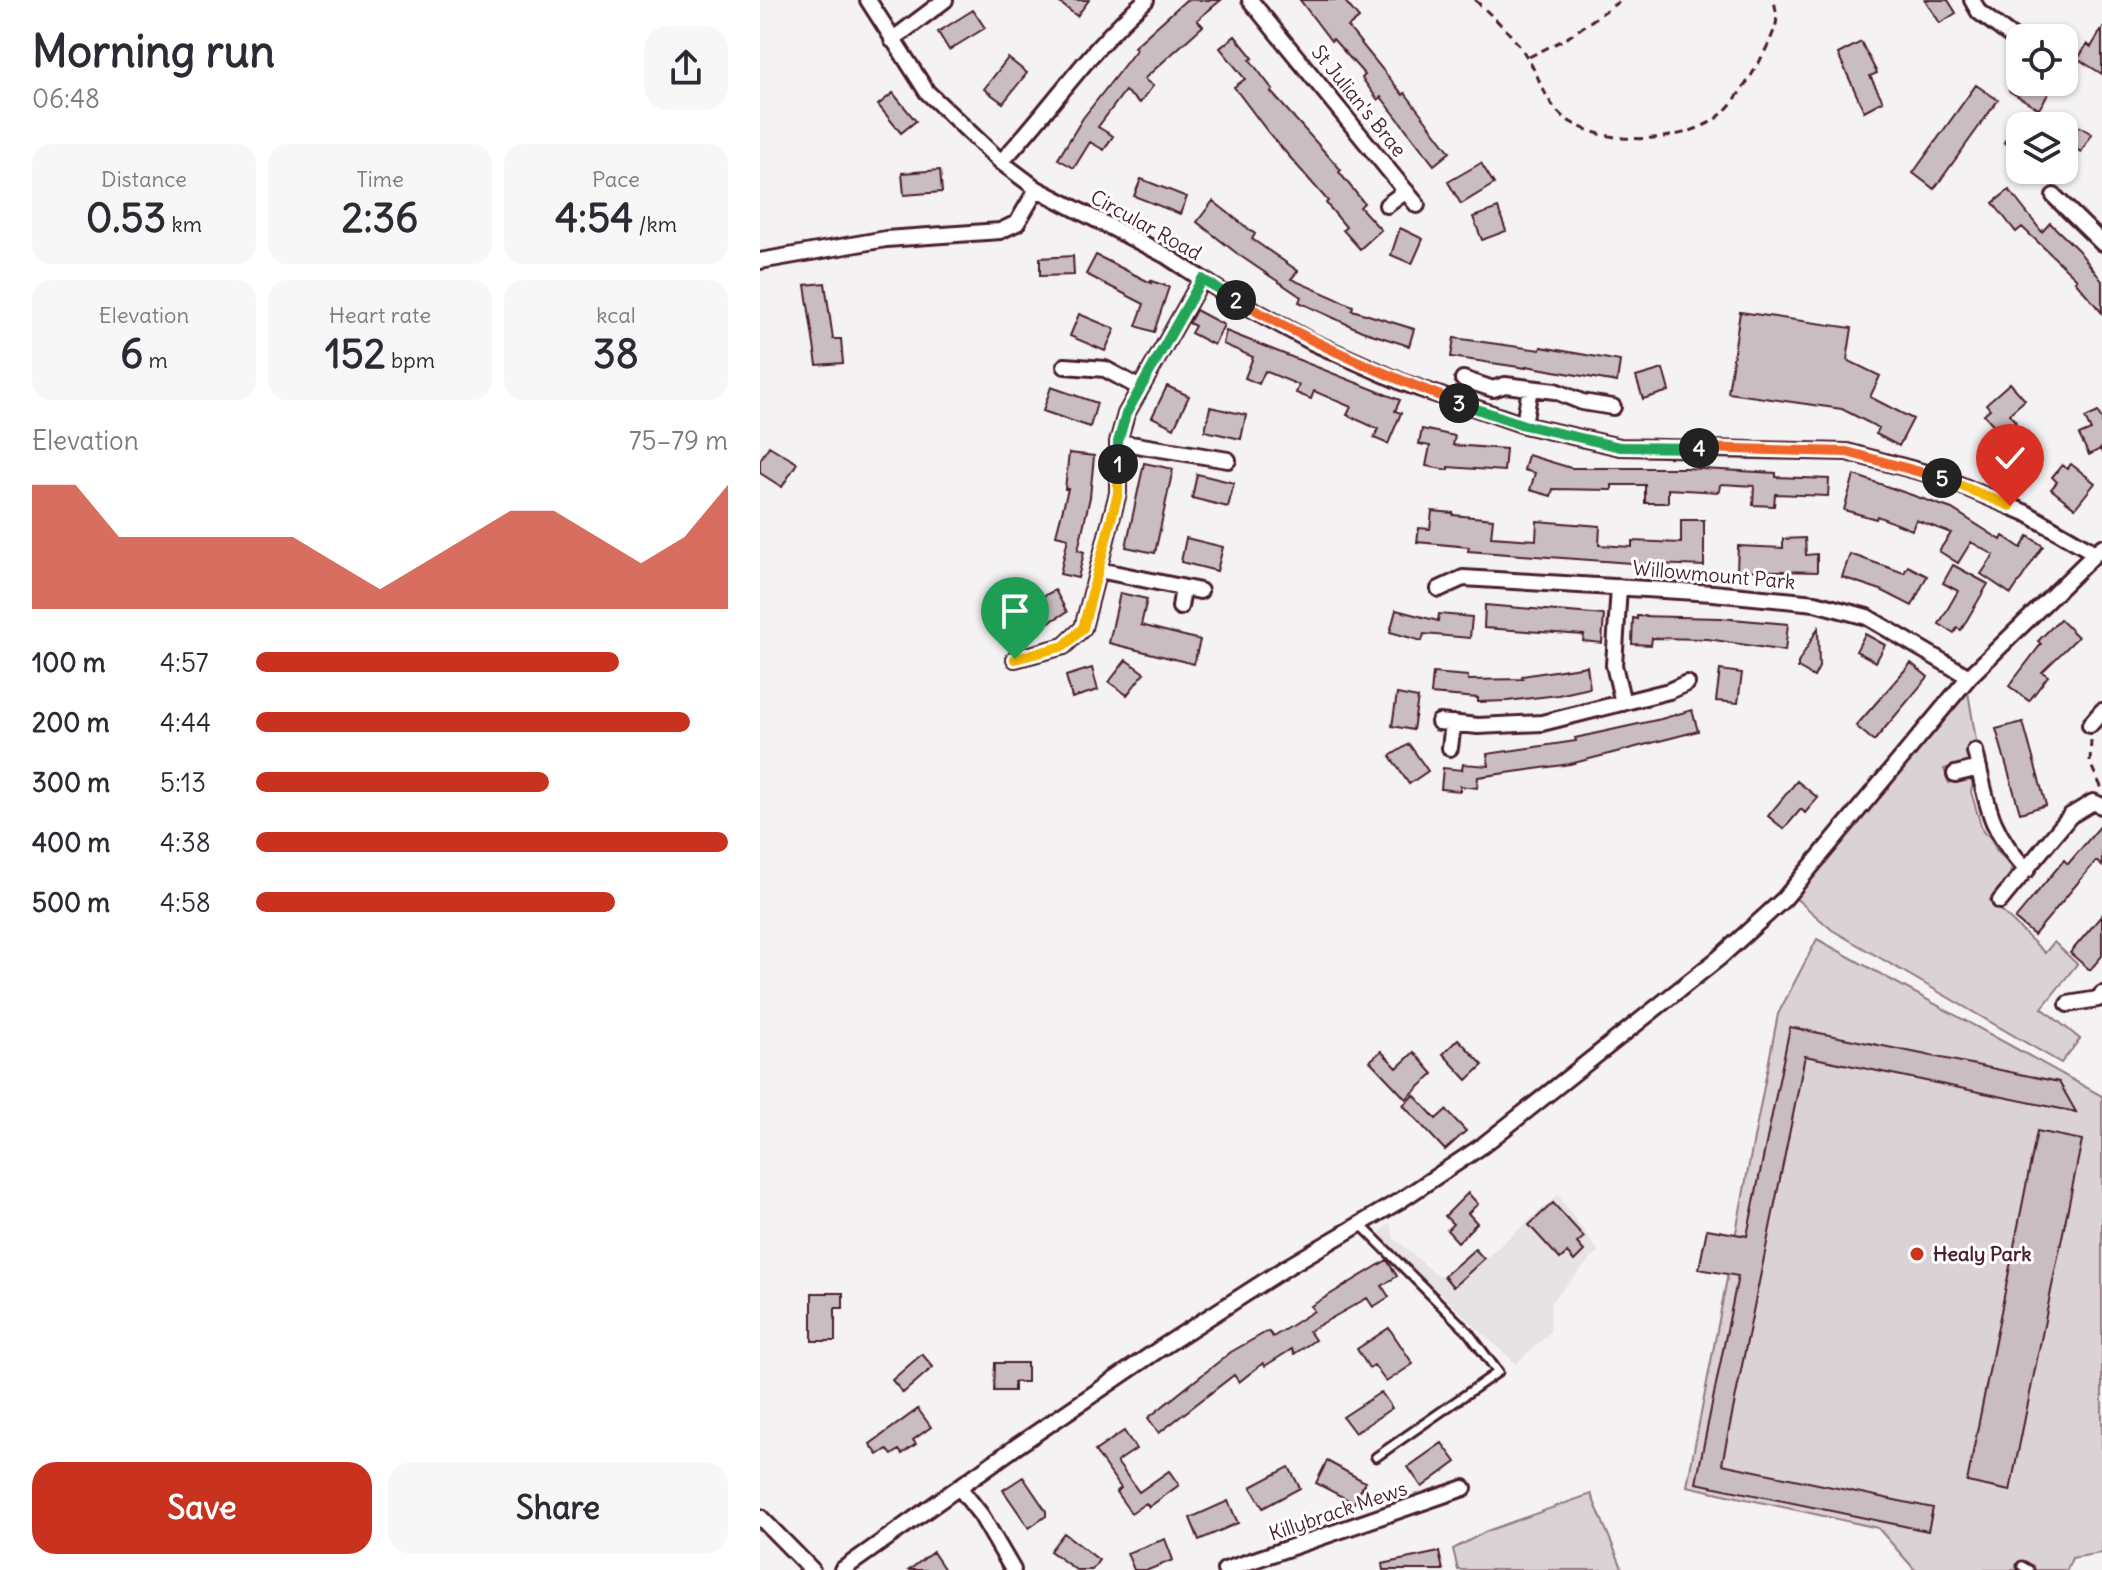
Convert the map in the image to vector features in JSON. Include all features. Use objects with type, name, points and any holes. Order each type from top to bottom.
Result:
[{"type":"street","name":"Circular Road","points":[[868,0],[927,92],[1001,162],[1037,189],[1165,255],[1312,342],[1404,383],[1524,425],[1620,447],[1847,452],[1941,477],[2026,513],[2098,550]]},
{"type":"street","points":[[892,40],[945,0]]},
{"type":"street","points":[[1001,162],[1034,127],[1080,65],[1146,0]]},
{"type":"street","name":"St Julian's Brae","points":[[1250,0],[1417,205]]},
{"type":"street","points":[[1972,0],[1979,12],[2006,32]]},
{"type":"street","points":[[760,261],[886,239],[1000,231],[1017,223],[1037,189]]},
{"type":"street","points":[[1387,205],[1406,191]]},
{"type":"street","points":[[2054,196],[2102,243]]},
{"type":"street","points":[[1015,659],[1056,649],[1075,638],[1088,615],[1118,493],[1118,442],[1126,414],[1202,279]]},
{"type":"street","points":[[1065,366],[1105,369],[1140,388]]},
{"type":"street","points":[[1463,379],[1493,389],[1505,385],[1555,391],[1582,402],[1613,407]]},
{"type":"street","points":[[1524,425],[1530,388]]},
{"type":"street","points":[[1118,442],[1228,460]]},
{"type":"street","points":[[842,1570],[1173,1340],[1482,1146],[1730,948],[1784,899],[1969,677],[2098,550]]},
{"type":"street","points":[[1099,570],[1200,591]]},
{"type":"street","name":"Willowmount Park","points":[[1439,589],[1463,578],[1815,603],[1867,617],[1969,677]]},
{"type":"street","points":[[1619,587],[1614,665],[1623,703]]},
{"type":"street","points":[[1180,607],[1183,588]]},
{"type":"street","points":[[1450,748],[1446,722],[1478,726],[1542,723],[1669,691],[1687,683]]},
{"type":"street","points":[[2092,730],[2102,711]]},
{"type":"street","points":[[1975,751],[1992,823],[2009,852],[2027,870]]},
{"type":"street","points":[[1955,774],[1979,768]]},
{"type":"street","points":[[2000,901],[2070,816],[2093,802],[2102,806]]},
{"type":"street","points":[[2068,1004],[2098,999],[2102,994]]},
{"type":"street","points":[[959,1487],[981,1515],[1013,1570]]},
{"type":"street","name":"Killybrack Mews","points":[[1225,1570],[1464,1488]]},
{"type":"street","points":[[760,1517],[812,1570]]},
{"type":"lane","points":[[1360,1224],[1468,1332],[1498,1372],[1376,1457]]},
{"type":"path","points":[[1475,0],[1528,58],[1551,104],[1562,116],[1582,129],[1616,139],[1662,137],[1712,121],[1733,105],[1777,23],[1774,0]]},
{"type":"path","points":[[1528,58],[1567,38],[1621,0]]},
{"type":"path","points":[[2092,730],[2090,763],[2102,789]]},
{"type":"shaded area","points":[[1968,692],[1976,740],[1968,745],[1966,753],[1969,762],[1944,769],[1949,783],[1958,779],[1973,782],[1971,792],[1983,832],[2012,866],[2010,874],[1990,900],[2045,953],[2054,942],[2077,964],[2042,1008],[2080,1039],[2061,1063],[1832,930],[1793,896]]},
{"type":"shaded area","name":"Healy Park","points":[[1817,939],[2102,1096],[2102,1553],[2072,1558],[2067,1570],[1915,1570],[1878,1528],[1687,1486],[1778,1014]]},
{"type":"shaded area","points":[[1558,1195],[1598,1251],[1551,1302],[1550,1332],[1516,1364],[1377,1235],[1390,1223],[1394,1238],[1435,1274],[1444,1276],[1453,1287]]},
{"type":"shaded area","points":[[1591,1494],[1623,1570],[1458,1570],[1453,1549],[1487,1531]]},
{"type":"building","points":[[1056,0],[1089,0],[1077,16]]},
{"type":"building","points":[[1186,0],[1221,0],[1197,20],[1203,26],[1144,79],[1153,86],[1140,103],[1125,91],[1098,127],[1113,136],[1104,150],[1090,142],[1074,168],[1058,159],[1083,118],[1136,50],[1134,47]]},
{"type":"building","points":[[1300,0],[1344,0],[1359,18],[1348,27],[1403,95],[1405,93],[1450,152],[1434,165],[1381,97],[1378,100],[1362,78],[1365,75],[1333,39],[1331,41]]},
{"type":"building","points":[[1925,0],[1948,0],[1956,13],[1940,23]]},
{"type":"building","points":[[973,10],[985,28],[949,50],[938,32]]},
{"type":"building","points":[[2102,29],[2102,74],[2078,59],[2087,44],[2091,47]]},
{"type":"building","points":[[1235,36],[1253,58],[1250,60],[1273,90],[1271,92],[1341,170],[1339,172],[1364,203],[1360,207],[1381,230],[1360,249],[1343,230],[1346,227],[1326,203],[1328,201],[1234,87],[1245,79],[1220,48]]},
{"type":"building","points":[[1861,42],[1877,73],[1870,76],[1883,101],[1864,111],[1838,54]]},
{"type":"building","points":[[1008,58],[1027,73],[1003,103],[984,89]]},
{"type":"building","points":[[1976,85],[1998,100],[1934,189],[1913,173]]},
{"type":"building","points":[[893,93],[916,121],[901,133],[878,105]]},
{"type":"building","points":[[2017,96],[2047,96],[2039,109]]},
{"type":"building","points":[[2078,126],[2092,134],[2081,152],[2078,150]]},
{"type":"building","points":[[1481,163],[1494,184],[1461,204],[1448,182]]},
{"type":"building","points":[[940,170],[942,192],[904,195],[902,173]]},
{"type":"building","points":[[1141,179],[1187,197],[1180,214],[1134,196]]},
{"type":"building","points":[[2009,190],[2042,232],[2050,223],[2078,250],[2102,281],[2102,313],[2075,281],[2077,279],[2022,227],[2016,232],[1993,203]]},
{"type":"building","points":[[1213,201],[1255,234],[1252,239],[1298,271],[1291,279],[1353,306],[1352,310],[1414,329],[1409,346],[1362,331],[1299,302],[1301,297],[1197,222]]},
{"type":"building","points":[[1498,208],[1506,231],[1482,240],[1473,217]]},
{"type":"building","points":[[1400,228],[1423,239],[1412,264],[1391,255]]},
{"type":"building","points":[[1096,255],[1151,283],[1169,287],[1154,332],[1136,326],[1144,304],[1086,274]]},
{"type":"building","points":[[1073,256],[1074,275],[1040,276],[1040,258]]},
{"type":"building","points":[[825,283],[833,339],[841,339],[843,363],[817,365],[805,285]]},
{"type":"building","points":[[1196,310],[1224,325],[1214,345],[1191,333],[1195,326],[1189,323]]},
{"type":"building","points":[[1740,312],[1852,328],[1847,360],[1880,376],[1870,397],[1913,419],[1899,446],[1876,434],[1879,428],[1842,409],[1728,393]]},
{"type":"building","points":[[1079,314],[1115,329],[1105,351],[1070,336]]},
{"type":"building","points":[[1226,331],[1400,400],[1395,411],[1401,413],[1388,444],[1374,438],[1378,429],[1347,415],[1351,407],[1314,391],[1311,399],[1296,393],[1299,385],[1265,371],[1259,384],[1245,378],[1253,357],[1223,344]]},
{"type":"building","points":[[1454,338],[1540,350],[1541,347],[1620,361],[1617,382],[1451,357]]},
{"type":"building","points":[[1663,369],[1669,391],[1643,399],[1636,377]]},
{"type":"building","points":[[2010,383],[2025,400],[2009,414],[2016,422],[2002,435],[1984,414],[1990,409],[1986,404]]},
{"type":"building","points":[[1167,386],[1189,396],[1174,428],[1152,417]]},
{"type":"building","points":[[1051,387],[1097,403],[1090,427],[1043,411]]},
{"type":"building","points":[[1210,407],[1246,415],[1241,439],[1205,431]]},
{"type":"building","points":[[2098,412],[2102,420],[2102,453],[2100,449],[2089,455],[2079,435],[2091,430],[2085,418]]},
{"type":"building","points":[[1422,429],[1455,436],[1453,445],[1506,449],[1504,471],[1448,467],[1448,470],[1426,466],[1430,446],[1419,444]]},
{"type":"building","points":[[769,446],[797,463],[782,487],[760,473],[760,460]]},
{"type":"building","points":[[1069,453],[1094,456],[1090,497],[1078,550],[1084,552],[1078,578],[1060,574],[1068,538],[1056,535],[1068,489],[1065,489]]},
{"type":"building","points":[[1528,455],[1571,468],[1685,468],[1829,479],[1828,496],[1775,494],[1774,506],[1753,505],[1754,486],[1722,484],[1719,492],[1668,489],[1668,503],[1645,503],[1645,485],[1612,485],[1612,490],[1553,489],[1551,496],[1530,490],[1535,473],[1524,470]]},
{"type":"building","points":[[1144,463],[1173,469],[1155,553],[1126,547]]},
{"type":"building","points":[[2071,464],[2095,483],[2075,508],[2051,489],[2057,482],[2052,477],[2062,465],[2067,469]]},
{"type":"building","points":[[1197,474],[1234,483],[1228,507],[1192,498]]},
{"type":"building","points":[[1854,475],[1952,509],[2001,540],[2003,536],[2021,548],[2028,536],[2043,546],[2011,594],[1981,574],[1994,555],[1971,542],[1958,563],[1939,551],[1951,533],[1916,520],[1912,530],[1877,516],[1876,519],[1844,510]]},
{"type":"building","points":[[1432,511],[1493,519],[1491,537],[1536,540],[1537,521],[1600,526],[1599,545],[1632,547],[1632,541],[1681,543],[1681,520],[1704,520],[1704,566],[1468,551],[1469,547],[1417,542],[1419,528],[1430,529]]},
{"type":"building","points":[[1186,538],[1223,547],[1217,571],[1181,562]]},
{"type":"building","points":[[1805,538],[1806,555],[1817,554],[1817,572],[1737,570],[1738,546],[1783,548],[1783,539]]},
{"type":"building","points":[[1850,554],[1904,573],[1908,566],[1927,576],[1912,606],[1881,590],[1842,577]]},
{"type":"building","points":[[1953,565],[1988,584],[1961,630],[1957,628],[1954,633],[1939,624],[1958,591],[1943,583]]},
{"type":"building","points":[[1055,590],[1067,612],[1042,626],[1030,603]]},
{"type":"building","points":[[1120,593],[1147,599],[1141,625],[1200,640],[1194,664],[1109,643]]},
{"type":"building","points":[[1485,605],[1604,615],[1602,643],[1583,641],[1584,635],[1484,628]]},
{"type":"building","points":[[1396,610],[1438,621],[1439,614],[1472,617],[1470,638],[1424,634],[1422,641],[1390,632]]},
{"type":"building","points":[[1637,616],[1788,624],[1785,651],[1708,639],[1652,638],[1651,645],[1632,644],[1633,618],[1637,619]]},
{"type":"building","points":[[2060,619],[2078,637],[2042,672],[2048,676],[2029,701],[2009,686],[2041,644],[2038,641]]},
{"type":"building","points":[[1818,628],[1819,667],[1814,677],[1798,668],[1798,663]]},
{"type":"building","points":[[1865,634],[1885,645],[1876,662],[1856,651]]},
{"type":"building","points":[[1126,660],[1144,673],[1127,695],[1109,682]]},
{"type":"building","points":[[1911,663],[1928,677],[1874,741],[1856,726]]},
{"type":"building","points":[[1587,666],[1590,688],[1558,695],[1478,702],[1478,698],[1431,694],[1433,673],[1468,676],[1468,680],[1523,679],[1522,676]]},
{"type":"building","points":[[1092,668],[1098,690],[1072,698],[1066,676]]},
{"type":"building","points":[[1720,670],[1742,673],[1738,703],[1716,701]]},
{"type":"building","points":[[1397,694],[1418,698],[1413,730],[1392,726]]},
{"type":"building","points":[[1692,710],[1698,731],[1570,764],[1478,777],[1477,788],[1460,786],[1460,791],[1441,789],[1443,768],[1462,770],[1463,764],[1489,766],[1487,754],[1576,741],[1575,738]]},
{"type":"building","points":[[2023,722],[2046,805],[2020,813],[1996,729]]},
{"type":"building","points":[[1409,744],[1428,771],[1409,784],[1390,756]]},
{"type":"building","points":[[1797,781],[1818,798],[1805,813],[1801,809],[1784,829],[1768,816]]},
{"type":"building","points":[[2102,824],[2102,866],[2096,861],[2034,935],[2015,919],[2064,860],[2068,864]]},
{"type":"building","points":[[2102,915],[2102,956],[2090,970],[2070,953]]},
{"type":"building","points":[[1790,1027],[2059,1082],[2076,1112],[1805,1056],[1722,1464],[1933,1508],[1928,1531],[1696,1483],[1738,1276],[1699,1269],[1707,1229],[1747,1236]]},
{"type":"building","points":[[1458,1039],[1483,1065],[1467,1080],[1443,1054]]},
{"type":"building","points":[[1381,1051],[1397,1068],[1414,1052],[1433,1074],[1406,1099],[1370,1061]]},
{"type":"building","points":[[1414,1095],[1436,1119],[1446,1110],[1466,1131],[1445,1150],[1403,1105]]},
{"type":"building","points":[[2037,1131],[2082,1140],[2010,1491],[1967,1482]]},
{"type":"building","points":[[1468,1193],[1478,1204],[1468,1213],[1477,1223],[1458,1242],[1447,1230],[1453,1224],[1445,1216]]},
{"type":"building","points":[[1553,1203],[1584,1237],[1577,1243],[1584,1251],[1574,1261],[1567,1253],[1560,1259],[1529,1225]]},
{"type":"building","points":[[1475,1249],[1484,1259],[1453,1287],[1444,1276]]},
{"type":"building","points":[[1387,1260],[1397,1276],[1382,1286],[1389,1297],[1373,1307],[1367,1298],[1309,1331],[1315,1340],[1294,1354],[1292,1349],[1265,1366],[1263,1363],[1239,1382],[1234,1375],[1159,1433],[1148,1418],[1231,1352],[1268,1331],[1273,1337],[1314,1311],[1311,1306]]},
{"type":"building","points":[[812,1293],[843,1293],[843,1308],[835,1308],[835,1341],[812,1341]]},
{"type":"building","points":[[1389,1328],[1413,1364],[1386,1382],[1374,1365],[1369,1368],[1357,1349]]},
{"type":"building","points":[[922,1354],[933,1367],[903,1393],[892,1380]]},
{"type":"building","points":[[995,1363],[1027,1363],[1027,1382],[1014,1382],[1014,1391],[994,1391]]},
{"type":"building","points":[[1381,1392],[1392,1408],[1355,1433],[1343,1417]]},
{"type":"building","points":[[918,1409],[931,1427],[913,1440],[916,1444],[902,1454],[899,1450],[892,1455],[887,1449],[878,1455],[870,1444]]},
{"type":"building","points":[[1124,1431],[1136,1449],[1117,1462],[1139,1492],[1169,1471],[1179,1485],[1149,1507],[1146,1503],[1131,1513],[1116,1492],[1121,1488],[1095,1451]]},
{"type":"building","points":[[1442,1443],[1456,1462],[1422,1487],[1408,1467]]},
{"type":"building","points":[[1327,1461],[1365,1482],[1354,1503],[1316,1483]]},
{"type":"building","points":[[1289,1467],[1300,1488],[1263,1508],[1251,1487]]},
{"type":"building","points":[[1023,1477],[1046,1511],[1046,1516],[1029,1528],[1003,1490]]},
{"type":"building","points":[[1228,1501],[1238,1523],[1199,1540],[1190,1518]]},
{"type":"building","points":[[1064,1533],[1099,1560],[1092,1570],[1076,1570],[1050,1551]]},
{"type":"building","points":[[1165,1539],[1173,1560],[1148,1570],[1134,1570],[1127,1553]]},
{"type":"building","points":[[933,1552],[945,1570],[909,1570]]},
{"type":"building","points":[[1439,1552],[1443,1570],[1383,1570],[1382,1564]]},
{"type":"place","name":"Healy Park","points":[[1917,1254]]},
{"type":"route","points":[[1015,659],[1064,646],[1083,628],[1118,493],[1118,442],[1126,414],[1202,279],[1312,342],[1404,383],[1524,425],[1620,447],[1847,452],[1941,477],[2010,506]]}]
